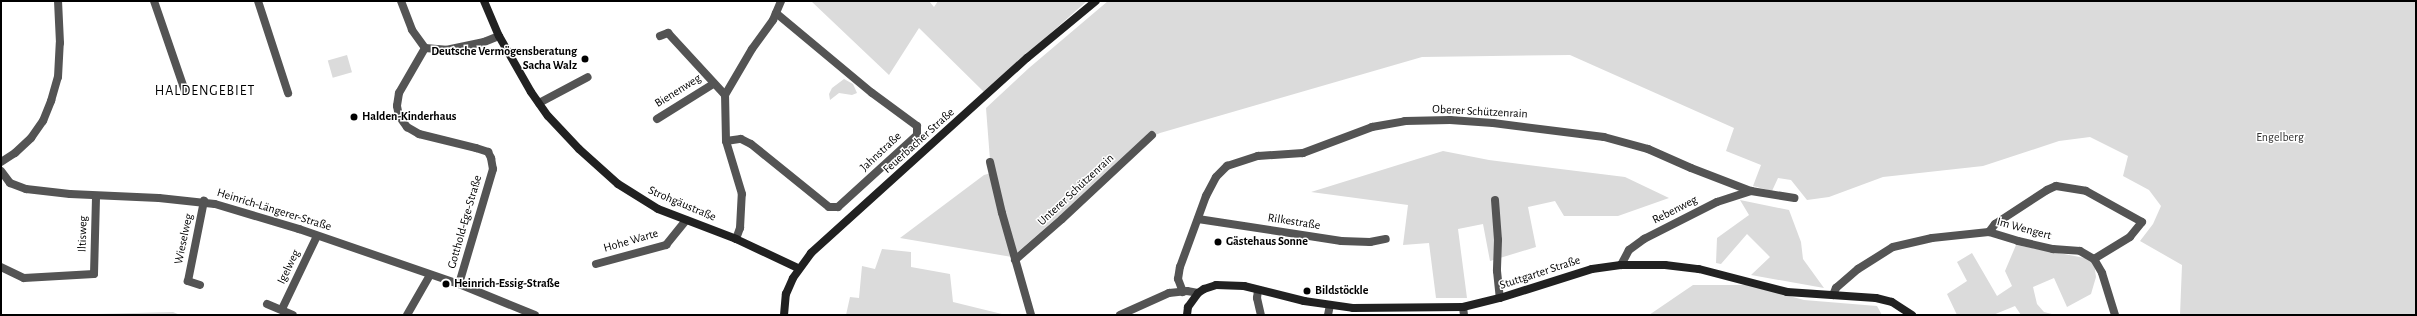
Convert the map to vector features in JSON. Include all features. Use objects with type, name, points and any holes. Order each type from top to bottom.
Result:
[{"type":"main road","name":"Strohgäustraße","points":[[484,1],[499,36],[539,103],[552,121],[579,149],[618,184],[658,209],[736,239],[798,268]]},
{"type":"main road","name":"Feuerbacher Straße","points":[[784,315],[786,294],[798,268],[811,253],[1027,58],[1096,1]]},
{"type":"main road","name":"Stuttgarter Straße","points":[[1198,293],[1204,288],[1216,285],[1234,284],[1330,305],[1463,311],[1592,269],[1621,265],[1665,265],[1699,269],[1787,292],[1876,298],[1892,302],[1912,315]]},
{"type":"main road","points":[[1187,315],[1188,307],[1198,293]]},
{"type":"street","points":[[1,162],[15,154],[31,138],[43,121],[51,100],[58,77],[60,50],[58,1]]},
{"type":"street","points":[[154,1],[185,92]]},
{"type":"street","points":[[258,1],[288,93]]},
{"type":"street","points":[[401,1],[412,30],[425,48],[446,50],[484,42],[499,36]]},
{"type":"street","points":[[736,239],[740,228],[742,194],[726,141],[725,95],[776,13],[781,1]]},
{"type":"street","name":"Jahnstraße","points":[[726,141],[741,139],[751,144],[829,207],[838,207],[917,135],[917,126],[872,93],[776,13]]},
{"type":"street","points":[[660,36],[668,33],[712,84],[725,95]]},
{"type":"street","name":"Gotthold-Ege-Straße","points":[[425,48],[399,93],[397,106],[399,116],[407,126],[419,134],[476,148],[488,152],[491,158],[492,169],[459,284]]},
{"type":"street","points":[[539,103],[588,76]]},
{"type":"street","name":"Bienenweg","points":[[656,119],[712,84]]},
{"type":"street","name":"Oberer Schützenrain","points":[[1182,292],[1178,279],[1180,267],[1216,177],[1228,166],[1258,156],[1303,153],[1372,127],[1405,121],[1450,120],[1493,123],[1604,136],[1648,149],[1691,168],[1751,191],[1794,198]]},
{"type":"street","name":"Unterer Schützenrain","points":[[1015,260],[1062,220],[1152,135]]},
{"type":"street","points":[[990,162],[996,192],[1031,315]]},
{"type":"street","name":"Heinrich-Längerer-Straße","points":[[3,175],[26,189],[96,196],[204,201],[318,236],[459,284],[534,315]]},
{"type":"street","points":[[1989,232],[1995,224],[2047,190],[2056,186],[2086,191],[2142,222],[2130,237],[2094,259],[2102,273],[2115,315]]},
{"type":"street","name":"Rebenweg","points":[[1621,265],[1629,250],[1644,239],[1717,202],[1751,191]]},
{"type":"street","name":"Iltisweg","points":[[1,267],[24,278],[94,274],[96,196]]},
{"type":"street","points":[[1495,200],[1498,240],[1497,271],[1500,298]]},
{"type":"street","name":"Wieselweg","points":[[200,285],[188,281],[204,201]]},
{"type":"street","name":"Rilkestraße","points":[[1198,219],[1341,241],[1370,242],[1386,239]]},
{"type":"street","name":"Hohe Warte","points":[[596,264],[666,245],[686,220]]},
{"type":"street","name":"Im Wengert","points":[[1833,295],[1841,283],[1872,260],[1893,247],[1932,238],[1989,232],[2018,241],[2053,249],[2080,251],[2094,259]]},
{"type":"street","name":"Igelweg","points":[[282,309],[318,236]]},
{"type":"street","points":[[407,315],[430,275]]},
{"type":"street","points":[[1258,290],[1257,298],[1260,315]]},
{"type":"street","points":[[1120,315],[1169,294],[1182,292],[1198,293]]},
{"type":"street","points":[[267,304],[282,309],[293,315]]},
{"type":"street","points":[[1328,315],[1330,305]]},
{"type":"green space","points":[[811,1],[929,1],[934,7],[938,1],[1087,1],[984,92],[919,28],[889,75]]},
{"type":"green space","name":"Engelberg","points":[[1108,1],[2416,1],[2416,315],[2180,315],[2182,265],[2140,241],[2153,224],[2161,206],[2149,190],[2123,176],[2128,156],[2090,137],[2059,141],[1983,166],[1883,177],[1829,197],[1807,200],[1791,180],[1778,178],[1772,191],[1753,186],[1761,165],[1726,151],[1734,128],[1570,55],[1422,57],[1160,133],[1149,138],[1012,257],[900,238],[984,175],[991,173],[986,108],[1029,68]]},
{"type":"green space","points":[[347,55],[352,72],[333,78],[328,61]]},
{"type":"green space","points":[[844,79],[853,84],[857,93],[852,95],[839,93],[830,100],[829,94],[832,88]]},
{"type":"green space","points":[[1443,151],[1489,160],[1625,177],[1669,198],[1618,216],[1564,216],[1555,201],[1528,207],[1536,247],[1490,261],[1483,224],[1458,229],[1467,298],[1436,298],[1429,243],[1403,245],[1408,205],[1311,192]]},
{"type":"green space","points":[[1740,200],[1789,210],[1801,242],[1803,259],[1824,288],[1751,275],[1770,257],[1747,234],[1721,264],[1716,263],[1717,238],[1749,215]]},
{"type":"green space","points":[[2016,245],[2085,258],[2094,262],[2096,277],[2091,294],[2067,307],[2054,278],[2033,287],[2037,304],[2044,312],[2056,315],[2021,315],[2015,306],[1993,315],[1957,315],[1947,294],[1967,281],[1957,262],[1972,253],[1997,296],[2012,286],[2005,271]]},
{"type":"green space","points":[[882,249],[911,252],[911,267],[950,274],[953,302],[1006,315],[846,315],[850,297],[859,298],[862,266],[875,269]]},
{"type":"green space","points":[[1693,285],[1748,285],[1804,300],[1877,306],[1882,315],[1649,315]]},
{"type":"green space","points":[[173,312],[180,315],[92,315],[96,314]]},
{"type":"place","name":"Deutsche Vermögensberatung Sacha Walz","points":[[585,59]]},
{"type":"place","name":"Halden-Kinderhaus","points":[[354,117]]},
{"type":"place","name":"Gästehaus Sonne","points":[[1218,242]]},
{"type":"place","name":"Heinrich-Essig-Straße","points":[[446,284]]},
{"type":"place","name":"Bildstöckle","points":[[1307,291]]},
{"type":"district","name":"HALDENGEBIET","points":[[205,91]]}]
